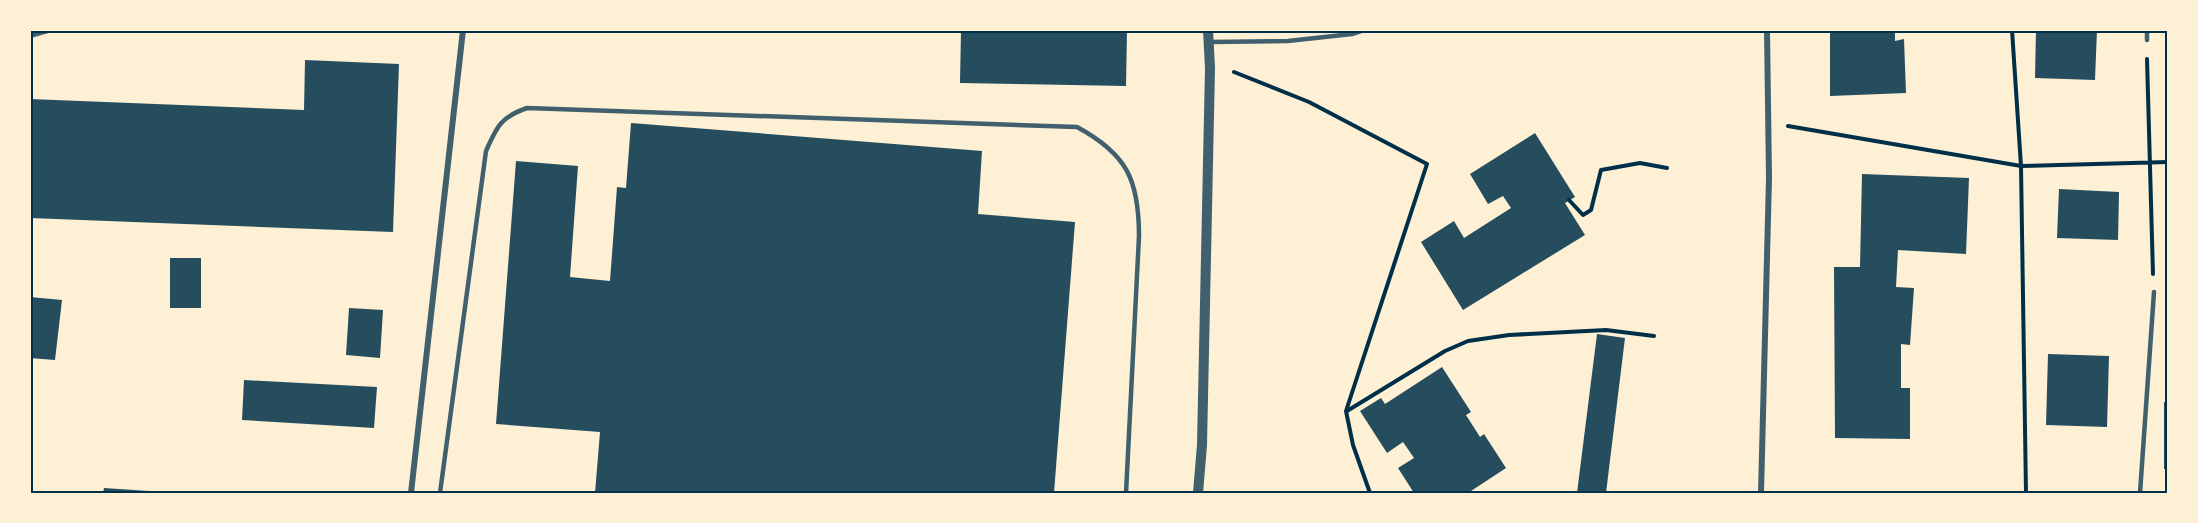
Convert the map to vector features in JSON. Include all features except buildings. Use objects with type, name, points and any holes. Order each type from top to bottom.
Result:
[{"type":"street","points":[[30,35],[48,30]]},
{"type":"street","points":[[411,493],[463,30]]},
{"type":"street","points":[[1198,493],[1202,445],[1210,68],[1208,30]]},
{"type":"street","points":[[1761,493],[1769,122],[1767,30]]},
{"type":"lane","points":[[1209,42],[1288,41],[1352,34],[1364,30]]},
{"type":"lane","points":[[2147,30],[2147,39]]},
{"type":"lane","points":[[440,493],[486,151],[496,127],[510,114],[527,108],[1077,126],[1100,139],[1119,158],[1131,179],[1139,207],[1126,493]]},
{"type":"lane","points":[[2139,493],[2154,292]]},
{"type":"path","points":[[2012,30],[2021,166],[2026,493]]},
{"type":"path","points":[[2147,39],[2154,292]]},
{"type":"path","points":[[1210,68],[1229,70],[1309,102],[1427,164],[1346,411],[1353,445],[1370,493]]},
{"type":"path","points":[[1769,122],[2021,166],[2168,162]]},
{"type":"path","points":[[1569,200],[1583,215],[1591,210],[1601,170],[1640,164],[1666,168]]},
{"type":"path","points":[[1346,411],[1445,351],[1468,341],[1509,335],[1606,330],[1654,336]]}]
